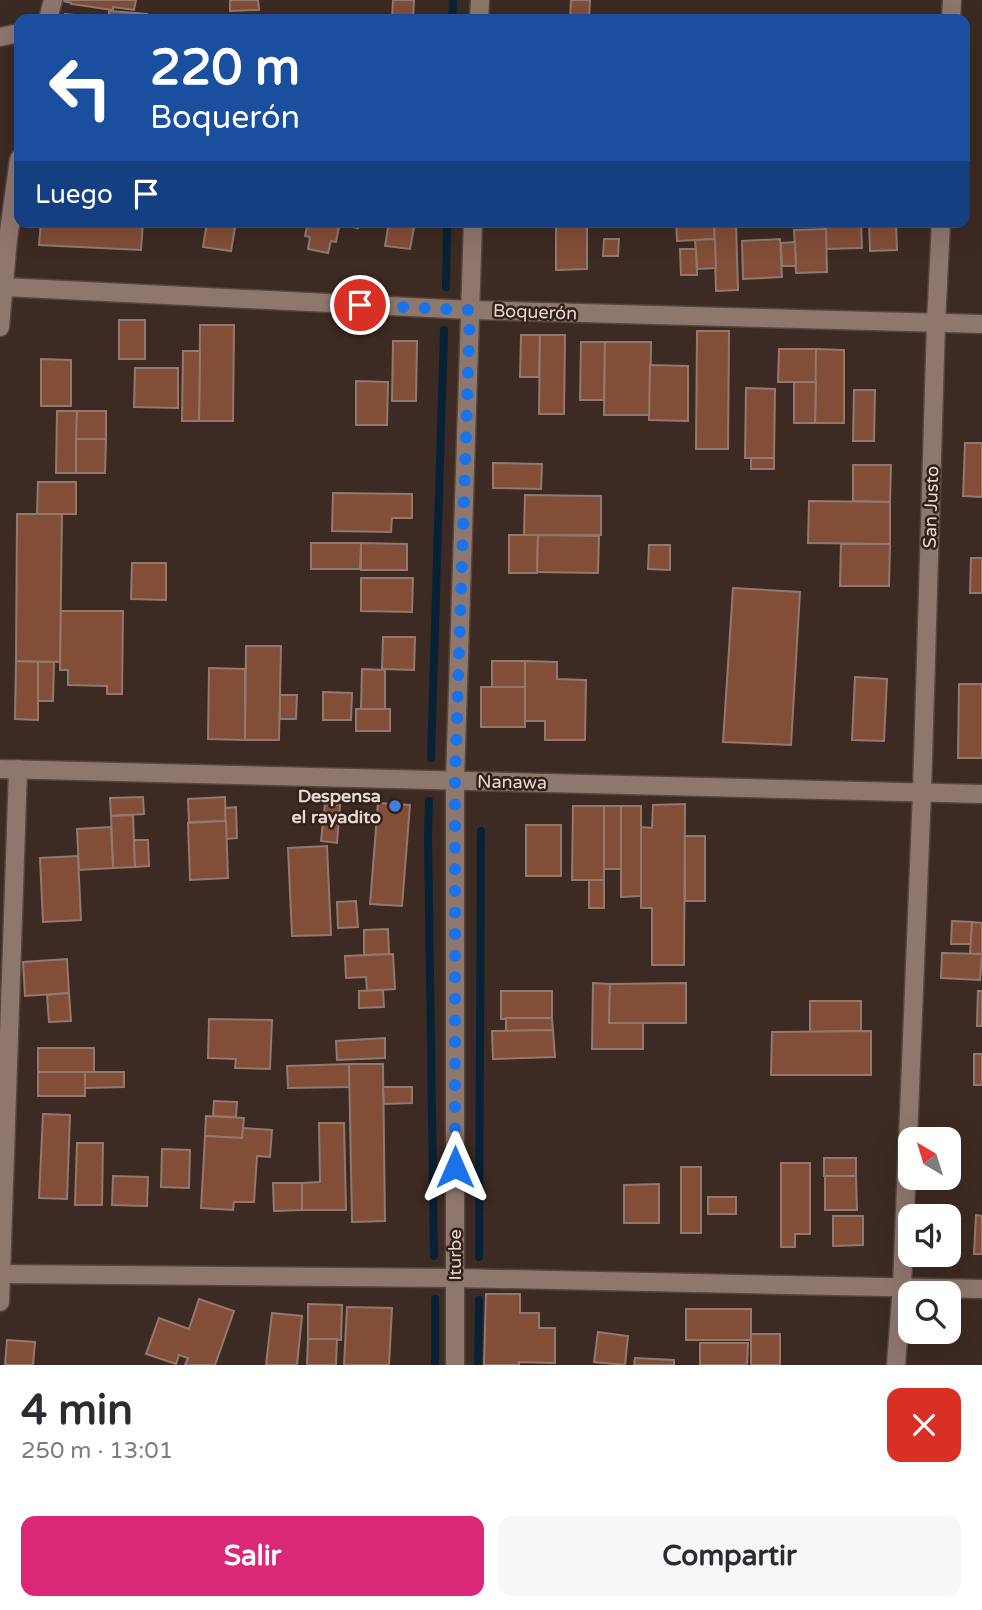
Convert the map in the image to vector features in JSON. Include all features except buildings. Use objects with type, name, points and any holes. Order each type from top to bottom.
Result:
[{"type":"street","points":[[0,327],[14,195]]},
{"type":"street","name":"Iturbe","points":[[456,1365],[455,780],[473,228]]},
{"type":"street","name":"San Justo","points":[[902,1281],[941,228]]},
{"type":"street","name":"Boquerón","points":[[4,287],[470,310],[982,324]]},
{"type":"street","points":[[0,1302],[9,769]]},
{"type":"street","name":"Nanawa","points":[[9,769],[982,794]]},
{"type":"street","points":[[1,1274],[898,1286]]},
{"type":"street","points":[[961,1288],[982,1289]]},
{"type":"street","name":"San Justo","points":[[896,1365],[898,1339]]},
{"type":"waterway","points":[[452,14],[453,0]]},
{"type":"waterway","points":[[446,287],[447,228]]},
{"type":"waterway","points":[[431,758],[444,330]]},
{"type":"waterway","points":[[429,801],[434,1256]]},
{"type":"waterway","points":[[479,1257],[481,831]]},
{"type":"waterway","points":[[435,1299],[435,1365]]},
{"type":"waterway","points":[[478,1365],[479,1300]]},
{"type":"place","name":"Despensa el rayadito","points":[[395,806]]},
{"type":"route","points":[[360,305],[470,310],[455,780],[455,1167]]}]
